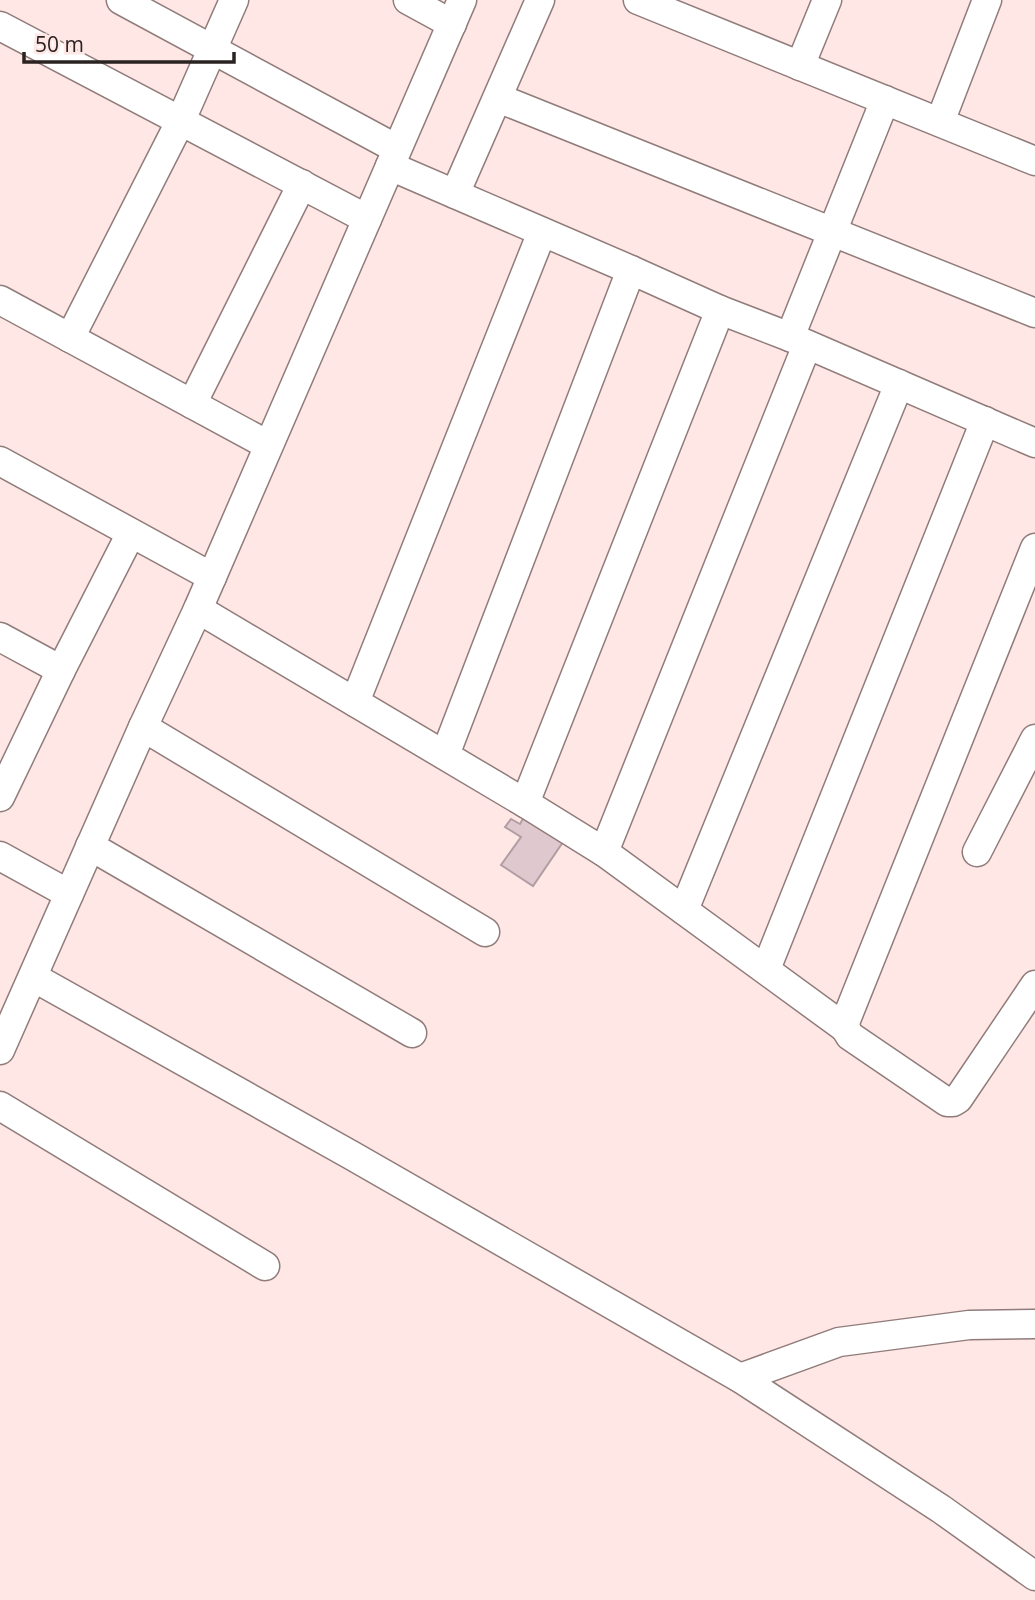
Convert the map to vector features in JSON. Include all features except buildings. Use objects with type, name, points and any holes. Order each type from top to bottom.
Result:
[{"type":"street","points":[[121,0],[213,49],[455,194],[1035,443]]},
{"type":"street","points":[[70,338],[181,120],[234,0]]},
{"type":"street","points":[[0,1050],[8,1009],[33,977],[198,609],[457,12],[408,0]]},
{"type":"street","points":[[455,194],[540,0]]},
{"type":"street","points":[[638,0],[676,7],[800,66],[1035,161]]},
{"type":"street","points":[[800,66],[827,0]]},
{"type":"street","points":[[940,122],[987,0]]},
{"type":"street","points":[[0,26],[367,219]]},
{"type":"street","points":[[498,98],[1035,313]]},
{"type":"street","points":[[604,852],[799,341],[832,232],[885,100]]},
{"type":"street","points":[[192,404],[302,184]]},
{"type":"street","points":[[355,702],[542,232]]},
{"type":"street","points":[[445,755],[631,270]]},
{"type":"street","points":[[0,300],[268,445]]},
{"type":"street","points":[[525,803],[720,310]]},
{"type":"street","points":[[684,910],[899,384]]},
{"type":"street","points":[[765,968],[985,421]]},
{"type":"street","points":[[0,461],[212,577]]},
{"type":"street","points":[[0,797],[131,533]]},
{"type":"street","points":[[845,1028],[1035,548]]},
{"type":"street","points":[[198,609],[604,852],[765,968],[845,1028],[850,1036],[947,1102],[958,1099],[1035,985]]},
{"type":"street","points":[[0,636],[61,670]]},
{"type":"street","points":[[143,727],[485,932]]},
{"type":"street","points":[[977,852],[1035,739]]},
{"type":"street","points":[[90,846],[412,1033]]},
{"type":"street","points":[[0,856],[69,894]]},
{"type":"street","points":[[33,977],[740,1378],[941,1509],[1035,1576]]},
{"type":"street","points":[[0,1107],[265,1266]]},
{"type":"street","points":[[740,1378],[839,1342],[969,1325],[1035,1324]]}]
